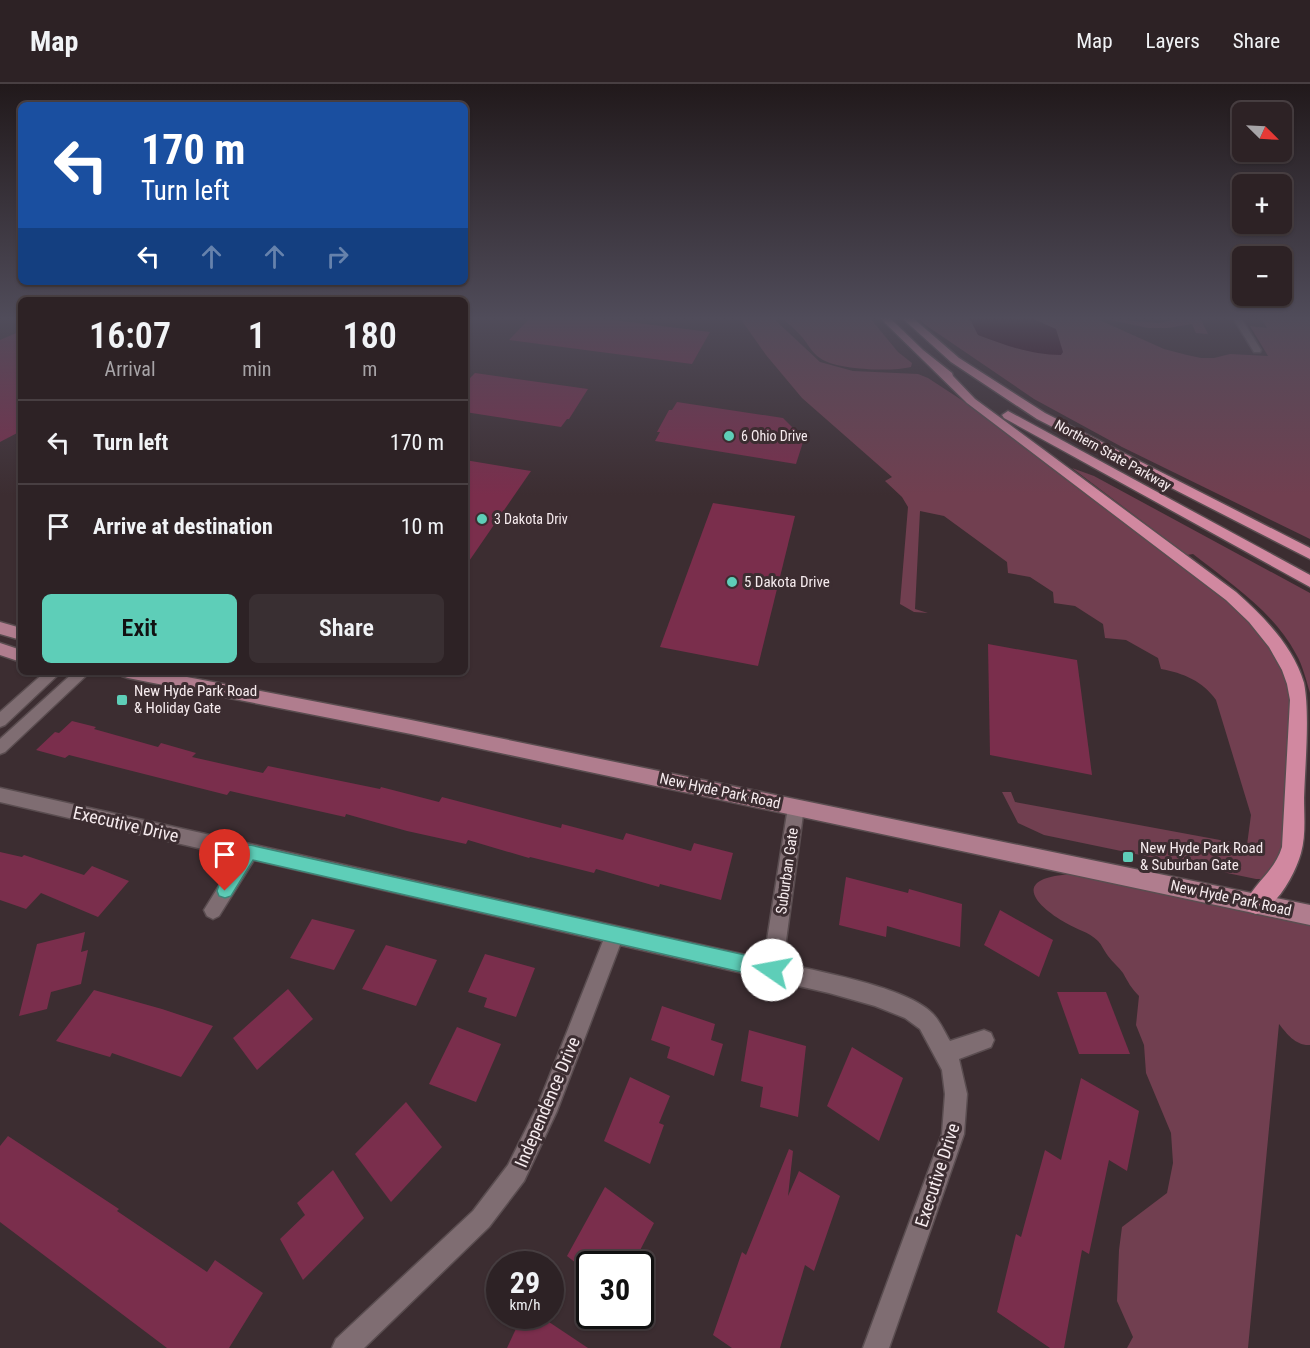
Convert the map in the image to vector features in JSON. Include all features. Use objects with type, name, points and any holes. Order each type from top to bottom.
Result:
[{"type":"highway","points":[[947,377],[971,401],[1231,596],[1266,629],[1282,653],[1298,689],[1299,700],[1292,847],[1287,866],[1281,876],[1256,904]]},
{"type":"highway","name":"Northern State Parkway","points":[[952,377],[1030,428],[1310,582]]},
{"type":"highway","name":"Northern State Parkway","points":[[979,377],[1079,437],[1310,555]]},
{"type":"highway","points":[[1145,471],[1219,500],[1310,545]]},
{"type":"main road","points":[[0,628],[18,633]]},
{"type":"main road","points":[[0,650],[18,655]]},
{"type":"main road","name":"New Hyde Park Road","points":[[144,675],[399,725],[1310,915]]},
{"type":"street","points":[[0,720],[51,675]]},
{"type":"street","points":[[0,748],[80,675]]},
{"type":"street","name":"Executive Drive","points":[[0,795],[772,970],[888,1000],[923,1018],[947,1053],[957,1092],[953,1134],[876,1348]]},
{"type":"street","name":"Suburban Gate","points":[[772,970],[796,807]]},
{"type":"street","points":[[213,910],[250,852]]},
{"type":"street","name":"Independence Drive","points":[[345,1348],[481,1219],[516,1173],[546,1111],[614,936]]},
{"type":"street","points":[[947,1053],[984,1040]]},
{"type":"shaded area","points":[[784,377],[928,378],[1003,427],[1251,620],[1290,677],[1295,707],[1286,819],[1279,859],[1265,879],[1044,835],[1018,823],[1002,792],[1011,792],[1015,802],[1247,845],[1251,815],[1216,700],[1211,693],[1199,683],[1185,676],[1161,669],[1158,658],[1126,640],[1105,638],[1103,624],[1075,606],[1054,603],[1053,592],[1030,577],[1008,573],[1007,562],[944,516],[920,511],[915,609],[928,613],[914,612],[900,604],[908,507],[902,497],[885,481],[892,477],[802,398]]},
{"type":"shaded area","points":[[1002,377],[1310,377],[1310,539],[1122,447],[1034,399]]},
{"type":"shaded area","points":[[1072,468],[1094,476],[1310,593],[1310,693],[1296,654],[1263,611],[1193,554],[1187,555]]},
{"type":"shaded area","points":[[1067,874],[1099,874],[1310,916],[1310,1045],[1300,1044],[1279,1024],[1248,1348],[1127,1348],[1133,1337],[1117,1301],[1122,1227],[1167,1193],[1173,1163],[1171,1133],[1146,1073],[1144,1045],[1136,1025],[1139,996],[1098,941],[1047,910],[1039,903],[1034,889],[1037,883],[1046,878]]},
{"type":"building","points":[[0,377],[18,377],[18,433],[0,442]]},
{"type":"building","points":[[471,377],[503,377],[588,389],[569,419],[561,427],[468,412],[468,380]]},
{"type":"building","name":"6 Ohio Drive","points":[[677,402],[783,418],[804,439],[796,464],[655,441],[660,432],[657,432],[669,410],[672,410]]},
{"type":"building","name":"3 Dakota Driv","points":[[468,460],[531,471],[468,563]]},
{"type":"building","name":"5 Dakota Drive","points":[[713,503],[795,516],[758,666],[660,647]]},
{"type":"building","points":[[988,644],[1077,660],[1092,775],[990,755]]},
{"type":"building","points":[[72,721],[158,747],[161,743],[196,753],[192,757],[263,773],[268,766],[380,789],[381,787],[439,802],[442,797],[561,828],[562,824],[623,840],[626,833],[691,851],[694,843],[733,853],[721,900],[660,884],[659,887],[596,869],[594,873],[529,858],[468,840],[466,844],[346,814],[345,817],[230,791],[227,795],[69,755],[65,758],[36,750],[55,732],[59,733]]},
{"type":"building","points":[[0,852],[22,857],[24,855],[84,875],[92,866],[129,881],[98,917],[41,893],[26,909],[0,900]]},
{"type":"building","points":[[846,877],[908,893],[909,889],[962,904],[960,947],[887,926],[886,937],[839,925]]},
{"type":"building","points":[[1000,910],[1053,940],[1039,977],[984,945]]},
{"type":"building","points":[[312,919],[355,930],[334,970],[290,958]]},
{"type":"building","points":[[85,932],[81,952],[88,950],[81,984],[51,992],[47,1009],[19,1016],[37,944]]},
{"type":"building","points":[[386,945],[437,960],[416,1006],[362,989]]},
{"type":"building","points":[[485,954],[535,968],[516,1017],[484,1007],[487,998],[468,992]]},
{"type":"building","points":[[288,989],[313,1019],[257,1070],[233,1038]]},
{"type":"building","points":[[94,990],[213,1026],[181,1077],[112,1053],[110,1057],[56,1041]]},
{"type":"building","points":[[1057,992],[1106,992],[1130,1054],[1079,1054]]},
{"type":"building","points":[[662,1006],[715,1024],[711,1040],[723,1044],[714,1076],[667,1058],[670,1047],[651,1040]]},
{"type":"building","points":[[457,1027],[501,1044],[476,1102],[429,1084]]},
{"type":"building","points":[[749,1030],[806,1046],[798,1117],[760,1107],[763,1087],[741,1081]]},
{"type":"building","points":[[852,1047],[903,1078],[879,1141],[827,1106]]},
{"type":"building","points":[[630,1077],[670,1096],[659,1123],[664,1125],[650,1164],[604,1141]]},
{"type":"building","points":[[1081,1078],[1139,1111],[1127,1171],[1109,1160],[1089,1254],[1082,1250],[1064,1348],[1050,1348],[997,1312],[1016,1234],[1021,1237],[1045,1150],[1061,1160]]},
{"type":"building","points":[[406,1102],[442,1147],[391,1202],[355,1154]]},
{"type":"building","points":[[8,1136],[119,1209],[117,1211],[207,1272],[215,1260],[263,1293],[229,1348],[167,1348],[0,1222],[0,1146]]},
{"type":"building","points":[[789,1149],[793,1151],[788,1196],[799,1171],[840,1196],[814,1271],[805,1265],[780,1348],[732,1348],[713,1335],[742,1252],[746,1255]]},
{"type":"building","points":[[333,1170],[364,1218],[303,1280],[280,1239],[305,1215],[297,1203]]},
{"type":"building","points":[[605,1187],[654,1223],[640,1251],[576,1251],[576,1263],[567,1256]]},
{"type":"building","points":[[516,1329],[560,1329],[588,1348],[507,1348]]},
{"type":"place","name":"6 Ohio Drive","points":[[729,436]]},
{"type":"place","name":"3 Dakota Driv","points":[[482,519]]},
{"type":"place","name":"5 Dakota Drive","points":[[732,582]]},
{"type":"place","name":"New Hyde Park Road & Holiday Gate","points":[[122,700]]},
{"type":"place","name":"New Hyde Park Road & Suburban Gate","points":[[1128,857]]},
{"type":"route","points":[[225,891],[250,852],[772,970]]}]
